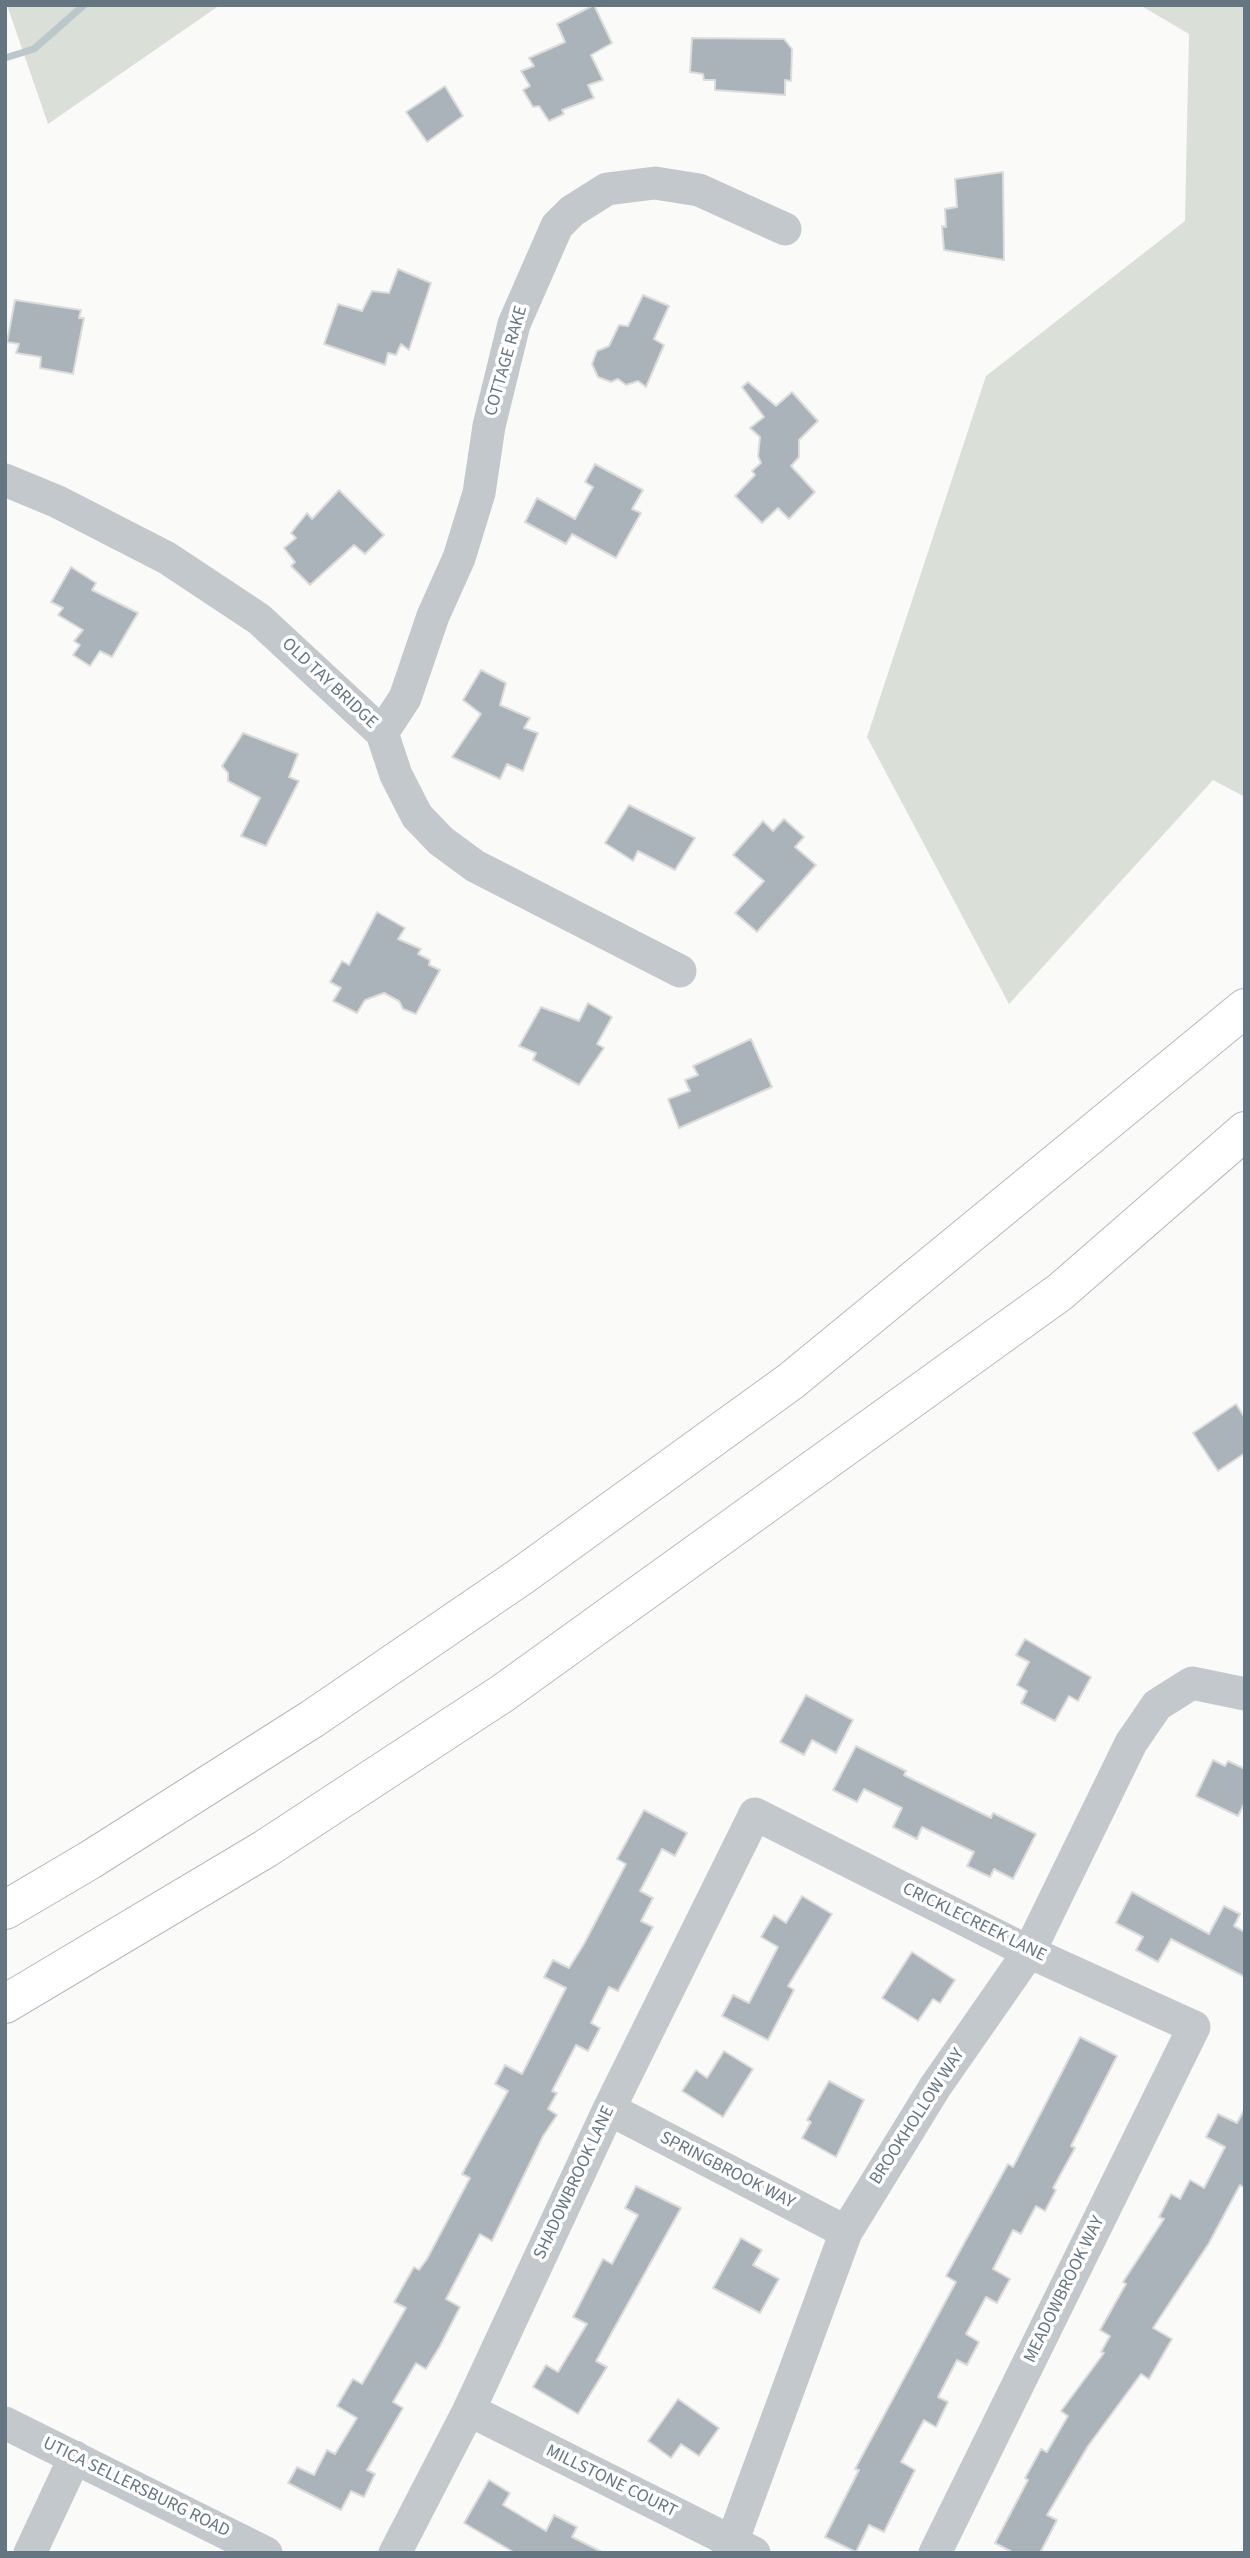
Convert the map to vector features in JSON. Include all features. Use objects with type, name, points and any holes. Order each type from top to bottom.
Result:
[{"type":"highway","points":[[5,1910],[90,1860],[312,1718],[520,1577],[791,1381],[1245,1008]]},
{"type":"highway","points":[[5,2004],[265,1849],[503,1693],[1060,1292],[1245,1131]]},
{"type":"street","name":"COTTAGE RAKE","points":[[382,733],[405,698],[433,616],[459,558],[479,493],[489,426],[514,324],[557,226],[572,211],[607,189],[654,183],[699,190],[785,229]]},
{"type":"street","name":"OLD TAY BRIDGE","points":[[5,480],[58,502],[167,558],[259,619],[382,733],[416,816],[442,841],[475,866],[680,971]]},
{"type":"street","name":"BROOKHOLLOW WAY","points":[[739,2549],[846,2232],[935,2087],[1029,1952],[1131,1743],[1157,1705],[1192,1683],[1245,1694]]},
{"type":"street","name":"CRICKLECREEK LANE","points":[[755,1814],[1029,1952],[1194,2027]]},
{"type":"street","name":"SHADOWBROOK LANE","points":[[395,2553],[468,2410],[609,2109],[755,1814]]},
{"type":"street","name":"MEADOWBROOK WAY","points":[[935,2553],[1194,2027]]},
{"type":"street","name":"SPRINGBROOK WAY","points":[[609,2109],[846,2232]]},
{"type":"street","name":"MILLSTONE COURT","points":[[468,2410],[739,2549]]},
{"type":"street","name":"UTICA SELLERSBURG ROAD","points":[[5,2423],[266,2553]]},
{"type":"street","points":[[30,2553],[75,2457]]},
{"type":"shaded area","points":[[7,5],[220,5],[48,124]]},
{"type":"shaded area","points":[[1140,5],[1245,5],[1245,797],[1213,780],[1009,1004],[867,737],[986,376],[1185,221],[1189,34]]},
{"type":"building","points":[[594,5],[612,43],[591,55],[603,80],[588,85],[594,98],[562,110],[564,114],[549,121],[539,106],[533,107],[523,90],[530,86],[521,71],[534,66],[529,58],[565,42],[557,24]]},
{"type":"building","points":[[692,38],[784,39],[792,49],[791,81],[785,80],[785,95],[715,90],[715,80],[704,80],[703,74],[690,72]]},
{"type":"building","points":[[445,86],[463,116],[427,142],[406,112]]},
{"type":"building","points":[[1003,172],[1004,260],[944,250],[942,226],[946,227],[945,209],[957,207],[955,179]]},
{"type":"building","points":[[398,269],[431,283],[409,350],[401,344],[396,355],[388,353],[385,365],[324,344],[338,304],[362,311],[372,291],[389,293]]},
{"type":"building","points":[[643,295],[669,306],[654,339],[664,345],[646,387],[638,381],[626,385],[618,379],[611,382],[598,377],[592,364],[597,351],[609,346],[619,325],[628,326]]},
{"type":"building","points":[[15,300],[81,310],[79,318],[84,318],[73,374],[40,368],[41,357],[16,353],[19,344],[7,342]]},
{"type":"building","points":[[748,382],[776,406],[792,392],[818,421],[799,440],[799,457],[791,466],[815,492],[789,519],[778,508],[762,523],[735,496],[755,475],[752,471],[761,463],[758,456],[760,437],[750,428],[764,417],[742,387]]},
{"type":"building","points":[[595,464],[643,490],[632,509],[641,513],[616,558],[572,534],[566,544],[525,522],[537,498],[575,519],[593,487],[585,482]]},
{"type":"building","points":[[339,490],[384,535],[365,554],[354,545],[310,585],[291,566],[295,562],[284,548],[296,538],[291,533],[307,513],[312,519]]},
{"type":"building","points":[[71,567],[96,583],[92,590],[138,613],[112,657],[100,651],[90,666],[73,655],[80,645],[74,641],[83,630],[58,615],[63,608],[51,602]]},
{"type":"building","points":[[481,670],[506,683],[500,705],[530,718],[524,728],[538,733],[523,771],[507,764],[500,779],[452,757],[481,714],[463,700]]},
{"type":"building","points":[[243,733],[298,754],[289,777],[299,781],[266,846],[241,836],[260,798],[228,781],[228,773],[222,766]]},
{"type":"building","points":[[629,805],[695,838],[675,870],[638,851],[633,861],[605,843]]},
{"type":"building","points":[[784,819],[804,837],[795,847],[816,865],[757,932],[735,913],[764,881],[733,855],[763,821],[773,831]]},
{"type":"building","points":[[377,912],[405,928],[398,939],[421,949],[418,954],[430,960],[429,965],[440,970],[416,1014],[403,1009],[399,1001],[384,993],[365,1000],[357,1013],[333,1001],[341,988],[330,982],[342,961],[349,965]]},
{"type":"building","points":[[588,1003],[612,1017],[597,1044],[604,1048],[579,1085],[533,1060],[536,1053],[519,1046],[541,1007],[579,1021]]},
{"type":"building","points":[[751,1039],[772,1087],[679,1128],[668,1099],[690,1091],[685,1080],[698,1075],[693,1066]]},
{"type":"building","points":[[1236,1404],[1245,1418],[1245,1453],[1218,1471],[1193,1433]]},
{"type":"building","points":[[1025,1639],[1091,1677],[1078,1701],[1069,1696],[1055,1721],[1021,1703],[1027,1691],[1017,1685],[1029,1662],[1016,1655]]},
{"type":"building","points":[[806,1695],[853,1720],[836,1753],[812,1740],[804,1755],[780,1742]]},
{"type":"building","points":[[856,1746],[906,1771],[904,1775],[991,1818],[993,1813],[1036,1834],[1013,1879],[994,1869],[990,1877],[967,1866],[974,1852],[922,1827],[917,1839],[893,1827],[902,1808],[864,1789],[857,1802],[833,1790]]},
{"type":"building","points":[[1213,1760],[1225,1766],[1228,1761],[1245,1769],[1245,1802],[1238,1816],[1196,1796]]},
{"type":"building","points":[[644,1810],[687,1833],[675,1856],[662,1849],[640,1891],[653,1898],[641,1921],[653,1927],[618,1991],[609,1987],[591,2023],[600,2028],[588,2051],[576,2045],[552,2091],[557,2093],[548,2109],[557,2115],[543,2136],[492,2241],[480,2234],[446,2299],[460,2307],[440,2346],[426,2369],[416,2363],[393,2402],[403,2408],[367,2470],[375,2474],[364,2497],[351,2491],[341,2510],[288,2483],[297,2467],[314,2475],[327,2450],[335,2454],[357,2418],[337,2406],[353,2379],[362,2384],[406,2308],[394,2302],[414,2267],[419,2270],[427,2259],[470,2178],[462,2174],[508,2091],[495,2084],[505,2065],[522,2074],[566,1988],[544,1977],[553,1960],[569,1968],[584,1944],[626,1864],[617,1859]]},
{"type":"building","points":[[1132,1892],[1209,1934],[1224,1906],[1240,1914],[1234,1926],[1245,1932],[1245,1977],[1171,1939],[1158,1962],[1136,1950],[1143,1937],[1116,1923]]},
{"type":"building","points":[[802,1896],[832,1914],[788,1986],[794,1990],[768,2040],[722,2016],[733,1995],[749,2003],[778,1947],[761,1937],[774,1915],[786,1923]]},
{"type":"building","points":[[912,1952],[955,1980],[940,2003],[933,1999],[918,2021],[882,1998]]},
{"type":"building","points":[[1080,2037],[1117,2056],[1071,2146],[1075,2148],[1053,2188],[1056,2190],[1045,2211],[1036,2206],[1021,2234],[1013,2230],[993,2269],[1010,2279],[997,2303],[986,2297],[966,2334],[979,2342],[967,2365],[957,2360],[938,2397],[948,2402],[936,2427],[924,2420],[901,2462],[915,2470],[884,2532],[869,2525],[856,2552],[825,2537],[859,2470],[855,2469],[956,2282],[946,2276],[1008,2164],[1013,2167]]},
{"type":"building","points":[[724,2051],[753,2069],[723,2117],[682,2091],[696,2070],[707,2078]]},
{"type":"building","points":[[829,2081],[864,2100],[836,2157],[802,2138],[811,2122],[807,2120]]},
{"type":"building","points":[[1245,2108],[1245,2188],[1240,2185],[1209,2243],[1153,2328],[1172,2339],[1149,2379],[1141,2374],[1088,2446],[1047,2515],[1057,2520],[1040,2553],[1014,2553],[995,2543],[1041,2449],[1047,2452],[1068,2416],[1061,2411],[1104,2353],[1101,2352],[1110,2336],[1100,2330],[1126,2284],[1123,2282],[1164,2219],[1159,2217],[1171,2194],[1180,2199],[1190,2180],[1204,2188],[1225,2147],[1206,2137],[1218,2114],[1237,2123]]},
{"type":"building","points":[[636,2186],[681,2208],[596,2361],[607,2367],[578,2414],[533,2387],[546,2365],[558,2372],[587,2324],[573,2317],[603,2259],[612,2264],[638,2215],[625,2208]]},
{"type":"building","points":[[741,2238],[762,2250],[753,2265],[779,2279],[760,2313],[713,2288]]},
{"type":"building","points":[[678,2399],[719,2428],[699,2456],[681,2444],[671,2458],[648,2441]]},
{"type":"building","points":[[489,2480],[510,2493],[503,2505],[546,2531],[554,2515],[577,2527],[572,2537],[604,2553],[515,2553],[464,2523]]},
{"type":"waterway","points":[[5,58],[34,49],[84,5]]}]
